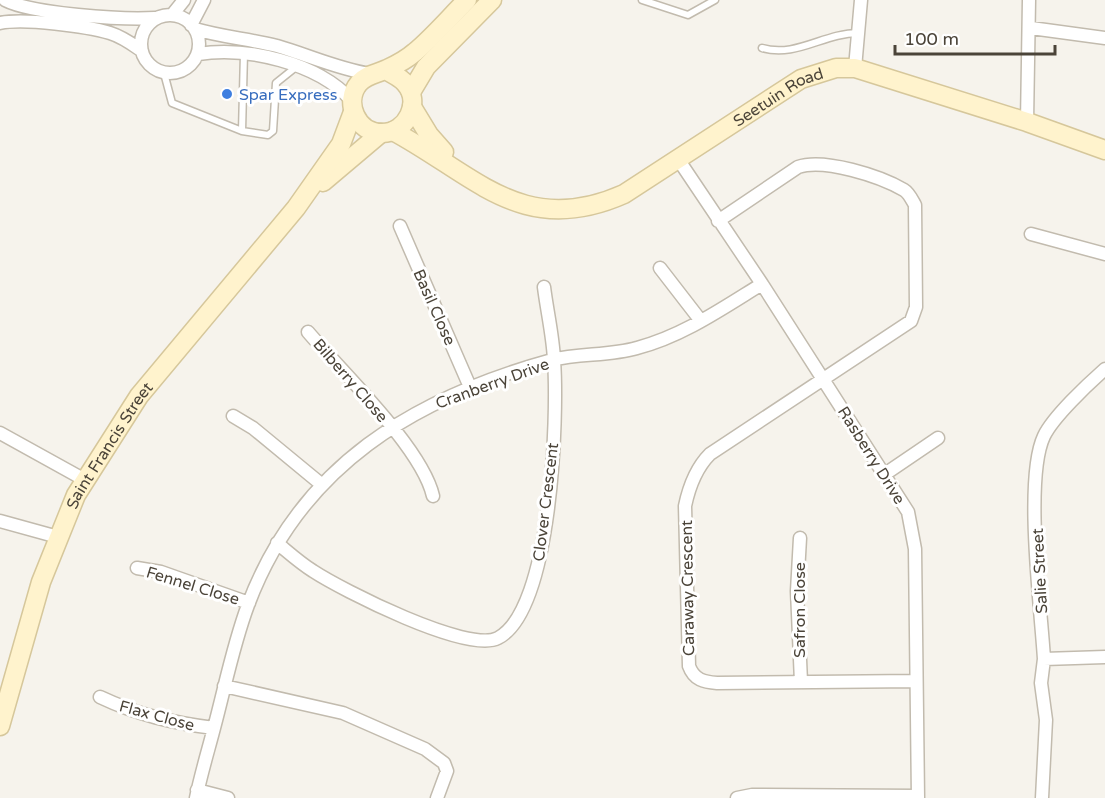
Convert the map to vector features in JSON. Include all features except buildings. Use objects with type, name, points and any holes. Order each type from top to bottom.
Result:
[{"type":"street","points":[[6,0],[29,8],[133,20],[172,15],[193,27],[219,37],[274,45],[351,71],[378,72],[405,83],[429,135],[471,179]]},
{"type":"street","points":[[172,15],[184,0]]},
{"type":"street","points":[[198,54],[198,38],[193,27],[204,0]]},
{"type":"street","name":"Saint Francis Street","points":[[0,726],[41,582],[58,537],[85,480],[139,396],[296,208],[341,144],[357,86],[414,52],[466,0]]},
{"type":"street","name":"Saint Francis Street","points":[[296,208],[354,153],[406,122],[411,100],[426,67],[492,0]]},
{"type":"street","points":[[855,68],[861,0]]},
{"type":"street","points":[[1027,122],[1029,0]]},
{"type":"street","points":[[142,51],[143,34],[155,18]]},
{"type":"street","points":[[0,23],[25,21],[110,33],[128,40],[142,51],[147,62],[164,73],[183,70],[198,54],[219,50],[244,52],[297,67],[327,78],[339,86],[364,127],[387,132],[422,146],[471,179]]},
{"type":"street","points":[[1030,28],[1105,38]]},
{"type":"street","name":"Seetuin Road","points":[[471,179],[500,196],[530,207],[570,209],[609,200],[624,194],[801,79],[836,68],[855,68],[1027,122],[1105,150]]},
{"type":"street","name":"Rasberry Drive","points":[[678,159],[762,284],[908,512],[913,530],[918,797]]},
{"type":"street","points":[[718,221],[798,167],[809,163],[834,166],[906,191],[915,205],[915,316],[824,380]]},
{"type":"street","name":"Basil Close","points":[[400,226],[470,387]]},
{"type":"street","points":[[1032,234],[1105,254]]},
{"type":"street","points":[[660,268],[701,321]]},
{"type":"street","name":"Cranberry Drive","points":[[197,794],[224,686],[249,603],[277,543],[321,484],[362,448],[441,400],[470,387],[554,359],[639,348],[701,321],[762,284]]},
{"type":"street","points":[[544,288],[554,359]]},
{"type":"street","name":"Bilberry Close","points":[[309,332],[393,428],[423,471],[432,496]]},
{"type":"street","name":"Clover Crescent","points":[[277,543],[312,571],[387,610],[459,638],[478,642],[496,640],[505,633],[527,603],[542,548],[555,421],[554,359]]},
{"type":"street","name":"Salie Street","points":[[1042,798],[1046,720],[1041,683],[1044,659],[1035,504],[1037,461],[1044,435],[1105,369]]},
{"type":"street","name":"Caraway Crescent","points":[[824,380],[710,454],[698,469],[688,489],[685,506],[688,666],[691,673],[705,682],[916,681]]},
{"type":"street","points":[[233,416],[253,428],[321,484]]},
{"type":"street","points":[[0,433],[85,480]]},
{"type":"street","points":[[885,474],[938,438]]},
{"type":"street","points":[[0,521],[58,537]]},
{"type":"street","name":"Safron Close","points":[[800,538],[797,591],[801,681]]},
{"type":"street","name":"Fennel Close","points":[[137,568],[162,572],[249,603]]},
{"type":"street","points":[[1044,659],[1105,657]]},
{"type":"street","points":[[224,686],[343,713],[425,749],[444,763],[447,771],[437,798]]},
{"type":"street","name":"Flax Close","points":[[100,697],[123,709],[181,724],[214,728]]},
{"type":"street","points":[[197,794],[228,798]]},
{"type":"street","points":[[737,798],[752,795],[918,797]]},
{"type":"lane","points":[[642,0],[688,15],[715,0]]},
{"type":"lane","points":[[762,48],[785,52],[828,36],[858,33]]},
{"type":"lane","points":[[242,131],[244,52]]},
{"type":"lane","points":[[164,73],[172,102],[242,131],[271,134],[276,83],[297,67]]},
{"type":"place","name":"Spar Express","points":[[227,94]]}]
